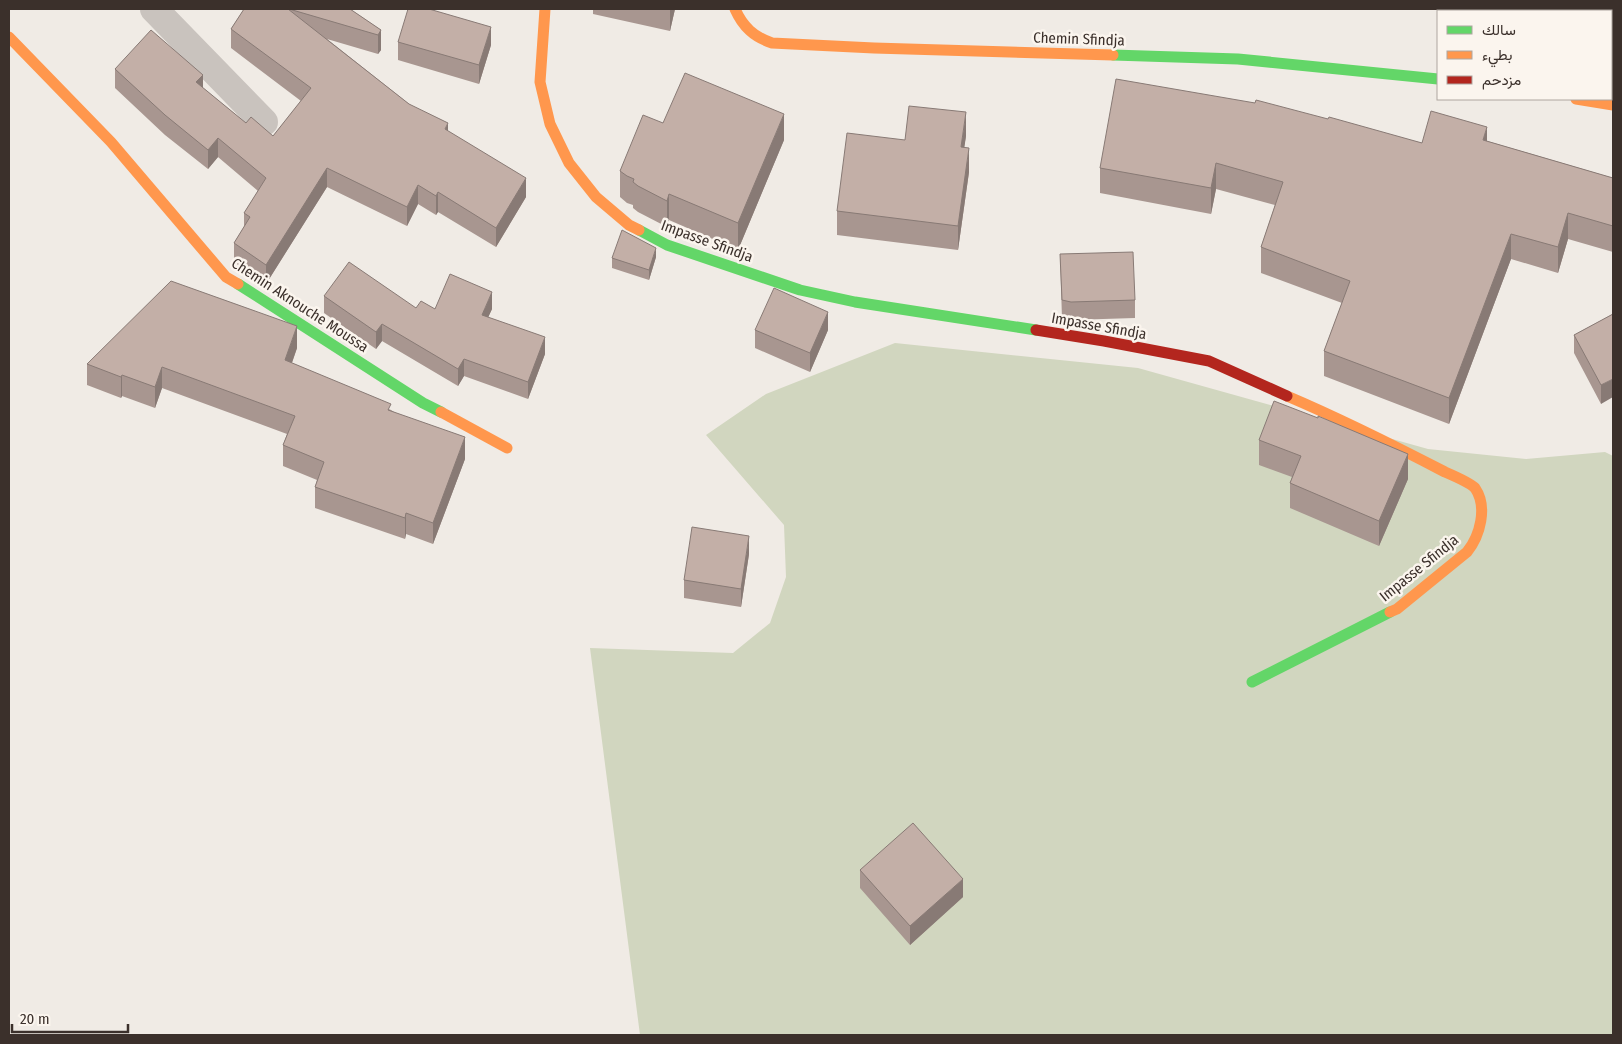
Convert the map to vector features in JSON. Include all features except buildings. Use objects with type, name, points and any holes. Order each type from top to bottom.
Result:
[{"type":"street","points":[[154,9],[264,122]]},
{"type":"street","name":"Impasse Sfindja","points":[[545,9],[540,82],[550,124],[569,163],[596,197],[629,225],[667,245],[800,290],[855,302],[1104,340],[1209,361],[1325,413],[1413,455],[1474,487],[1480,504],[1481,521],[1474,543],[1466,552],[1397,609],[1252,682]]},
{"type":"street","name":"Chemin Sfindja","points":[[736,9],[744,26],[752,34],[772,43],[1238,59],[1437,79]]},
{"type":"street","name":"Chemin Aknouche Moussa","points":[[9,37],[111,142],[226,277],[423,402],[507,448]]},
{"type":"street","points":[[1582,100],[1613,105]]},
{"type":"green space","points":[[895,343],[1138,368],[1428,449],[1526,459],[1605,452],[1613,456],[1613,1035],[640,1035],[590,648],[733,653],[770,623],[786,577],[784,525],[706,435],[766,394]]},
{"type":"traffic: fast","points":[[1113,55],[1238,59],[1437,79]]},
{"type":"traffic: fast","points":[[639,230],[667,245],[800,290],[855,302],[1036,330]]},
{"type":"traffic: fast","points":[[238,284],[423,403],[441,412]]},
{"type":"traffic: fast","points":[[1252,682],[1390,612]]},
{"type":"traffic: slow","points":[[545,9],[540,82],[550,124],[569,163],[596,197],[629,225],[639,230]]},
{"type":"traffic: slow","points":[[735,9],[750,31],[772,43],[1113,55]]},
{"type":"traffic: slow","points":[[9,37],[111,142],[226,277],[238,284]]},
{"type":"traffic: slow","points":[[1582,100],[1613,105]]},
{"type":"traffic: slow","points":[[1287,396],[1367,432],[1465,482],[1475,488],[1479,496],[1482,512],[1481,521],[1476,538],[1467,552],[1397,609],[1390,612]]},
{"type":"traffic: slow","points":[[441,412],[507,448]]},
{"type":"traffic: jam","points":[[1036,330],[1209,361],[1287,396]]}]
